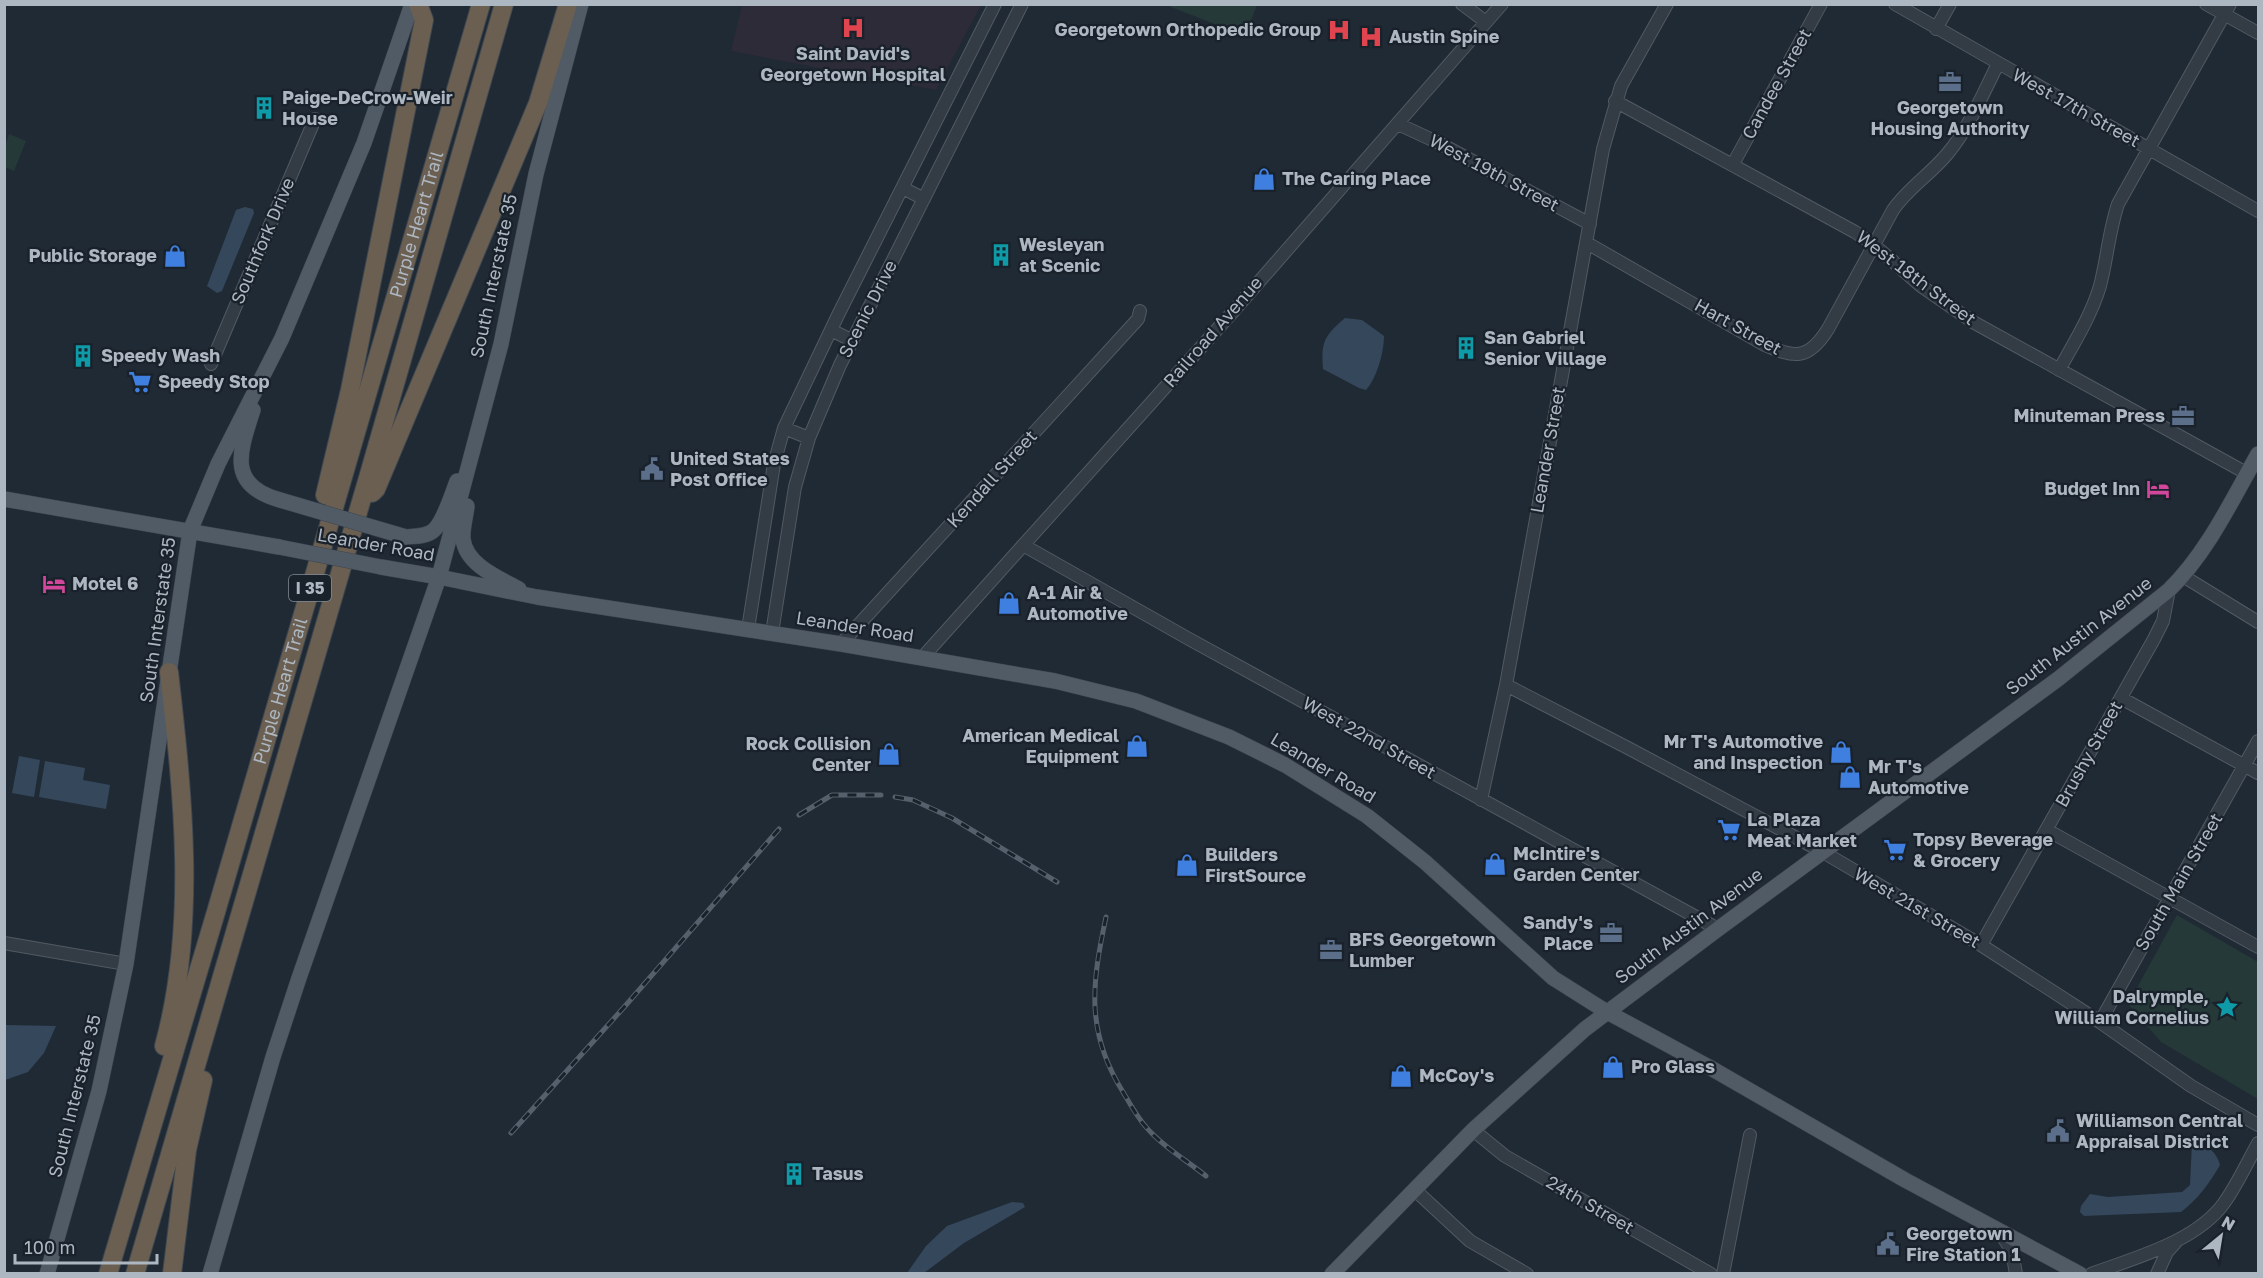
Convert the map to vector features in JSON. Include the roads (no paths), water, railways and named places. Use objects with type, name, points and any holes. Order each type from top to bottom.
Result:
[{"type":"highway","points":[[278,694],[299,587],[316,533],[350,390],[424,20],[417,4]]},
{"type":"highway","name":"Purple Heart Trail","points":[[108,1274],[481,4]]},
{"type":"highway","name":"Purple Heart Trail","points":[[135,1274],[504,4]]},
{"type":"highway","points":[[359,504],[376,489],[521,145],[547,77],[568,4]]},
{"type":"highway","points":[[137,1172],[136,1145],[172,1010],[184,929],[184,857],[170,672]]},
{"type":"highway","points":[[172,1274],[184,1171],[194,1115],[261,875],[281,770]]},
{"type":"main road","name":"South Interstate 35","points":[[47,1274],[99,1091],[126,964],[190,531],[218,464],[282,338],[364,143],[412,4]]},
{"type":"main road","name":"South Interstate 35","points":[[210,1274],[273,1057],[299,978],[440,577],[501,344],[536,174],[580,4]]},
{"type":"main road","points":[[266,367],[240,452],[243,474],[255,491],[280,500],[406,537],[426,534],[434,531],[441,520],[479,432]]},
{"type":"main road","points":[[479,432],[463,540],[470,556],[485,570],[530,596]]},
{"type":"main road","name":"South Austin Avenue","points":[[1332,1274],[1473,1130],[1585,1029],[2058,679],[2169,590],[2183,576],[2214,530],[2259,454]]},
{"type":"main road","name":"Leander Road","points":[[4,499],[279,547],[530,596],[842,644],[1055,681],[1110,693],[1175,715],[1229,737],[1285,765],[1334,794],[1387,831],[1425,862],[1553,978],[1607,1012],[1709,1066],[1905,1180],[2080,1274]]},
{"type":"street","name":"Scenic Drive","points":[[748,629],[774,464],[784,428],[995,4]]},
{"type":"street","name":"Scenic Drive","points":[[772,633],[795,487],[809,438],[840,365],[1022,4]]},
{"type":"street","points":[[1462,4],[1486,22]]},
{"type":"street","name":"Railroad Avenue","points":[[922,658],[1230,315],[1502,4]]},
{"type":"street","name":"Leander Street","points":[[1481,800],[1506,686],[1603,148],[1615,101],[1628,70],[1667,4]]},
{"type":"street","name":"Candee Street","points":[[1733,164],[1821,4]]},
{"type":"street","name":"West 17th Street","points":[[1895,4],[2259,211]]},
{"type":"street","points":[[1936,29],[1950,4]]},
{"type":"street","points":[[2206,4],[2227,10],[2259,33]]},
{"type":"street","points":[[2060,370],[2096,299],[2110,227],[2118,204],[2227,10]]},
{"type":"street","name":"Hart Street","points":[[1587,243],[1763,344],[1787,355],[1806,352],[1819,343],[1873,244],[1901,199],[1950,151],[1998,64]]},
{"type":"street","points":[[954,85],[975,96]]},
{"type":"street","name":"West 18th Street","points":[[1615,101],[1855,232],[1873,244],[1947,306],[2247,474]]},
{"type":"street","name":"Southfork Drive","points":[[211,364],[315,119]]},
{"type":"street","name":"West 19th Street","points":[[1398,124],[1590,225]]},
{"type":"street","points":[[903,188],[924,199]]},
{"type":"street","name":"Kendall Street","points":[[842,644],[1138,319],[1140,311]]},
{"type":"street","points":[[831,330],[853,340]]},
{"type":"street","points":[[784,428],[809,438]]},
{"type":"street","name":"West 22nd Street","points":[[1023,545],[1189,639],[1718,929]]},
{"type":"street","points":[[2183,576],[2259,622]]},
{"type":"street","name":"Brushy Street","points":[[1981,945],[2163,621],[2169,590]]},
{"type":"street","name":"West 21st Street","points":[[1506,686],[1823,852],[1981,945],[2100,1022],[2191,1086],[2259,1125]]},
{"type":"street","points":[[2121,698],[2259,773]]},
{"type":"street","name":"South Main Street","points":[[2100,1022],[2259,741]]},
{"type":"street","points":[[2047,830],[2259,947]]},
{"type":"street","points":[[4,943],[126,964]]},
{"type":"street","name":"24th Street","points":[[1473,1130],[1505,1156],[1711,1274]]},
{"type":"street","points":[[1723,1274],[1750,1135]]},
{"type":"street","points":[[2091,1274],[2179,1239],[2205,1222],[2223,1204],[2259,1143]]},
{"type":"street","points":[[1415,1190],[1470,1241],[1527,1274]]},
{"type":"street","points":[[1999,1231],[2012,1251],[2016,1274]]},
{"type":"street","points":[[2157,1274],[2167,1252],[2179,1239]]},
{"type":"water","points":[[245,207],[253,209],[254,213],[222,291],[217,293],[207,286],[236,210]]},
{"type":"water","points":[[1345,318],[1362,320],[1384,336],[1379,364],[1366,390],[1323,369],[1325,340]]},
{"type":"water","points":[[19,756],[40,760],[34,797],[12,793]]},
{"type":"water","points":[[45,761],[85,768],[83,780],[110,785],[106,809],[39,797]]},
{"type":"water","points":[[5,1025],[56,1026],[44,1053],[28,1072],[5,1080]]},
{"type":"water","points":[[2196,1139],[2214,1153],[2220,1165],[2203,1191],[2181,1212],[2084,1216],[2080,1212],[2081,1206],[2090,1194],[2108,1197],[2182,1192],[2190,1185],[2192,1142]]},
{"type":"water","points":[[1012,1202],[1023,1203],[1025,1207],[964,1243],[924,1273],[907,1273],[926,1246],[947,1226]]},
{"type":"railway","points":[[799,815],[832,795],[881,795]]},
{"type":"railway","points":[[895,797],[913,800],[952,818],[1057,882]]},
{"type":"railway","points":[[511,1133],[779,829]]},
{"type":"railway","points":[[1106,917],[1095,985],[1097,1027],[1102,1048],[1111,1070],[1143,1123],[1167,1147],[1206,1176]]},
{"type":"place","name":"Saint David's Georgetown Hospital","points":[[853,28]]},
{"type":"place","name":"Georgetown Orthopedic Group","points":[[1339,30]]},
{"type":"place","name":"Austin Spine","points":[[1371,37]]},
{"type":"place","name":"Georgetown Housing Authority","points":[[1950,82]]},
{"type":"place","name":"Paige-DeCrow-Weir House","points":[[264,108]]},
{"type":"place","name":"The Caring Place","points":[[1264,179]]},
{"type":"place","name":"Wesleyan at Scenic","points":[[1001,255]]},
{"type":"place","name":"Public Storage","points":[[175,256]]},
{"type":"place","name":"San Gabriel Senior Village","points":[[1466,348]]},
{"type":"place","name":"Speedy Wash","points":[[83,356]]},
{"type":"place","name":"Speedy Stop","points":[[140,382]]},
{"type":"place","name":"Minuteman Press","points":[[2183,416]]},
{"type":"place","name":"United States Post Office","points":[[652,469]]},
{"type":"place","name":"Budget Inn","points":[[2158,489]]},
{"type":"place","name":"Motel 6","points":[[54,584]]},
{"type":"place","name":"A-1 Air & Automotive","points":[[1009,603]]},
{"type":"place","name":"American Medical Equipment","points":[[1137,746]]},
{"type":"place","name":"Mr T's Automotive and Inspection","points":[[1841,752]]},
{"type":"place","name":"Rock Collision Center","points":[[889,754]]},
{"type":"place","name":"Mr T's Automotive","points":[[1850,777]]},
{"type":"place","name":"La Plaza Meat Market","points":[[1729,830]]},
{"type":"place","name":"Topsy Beverage & Grocery","points":[[1895,850]]},
{"type":"place","name":"McIntire's Garden Center","points":[[1495,864]]},
{"type":"place","name":"Builders FirstSource","points":[[1187,865]]},
{"type":"place","name":"Sandy's Place","points":[[1611,933]]},
{"type":"place","name":"BFS Georgetown Lumber","points":[[1331,950]]},
{"type":"place","name":"Dalrymple, William Cornelius","points":[[2227,1007]]},
{"type":"place","name":"Pro Glass","points":[[1613,1067]]},
{"type":"place","name":"McCoy's","points":[[1401,1076]]},
{"type":"place","name":"Williamson Central Appraisal District","points":[[2058,1131]]},
{"type":"place","name":"Tasus","points":[[794,1174]]},
{"type":"place","name":"Georgetown Fire Station 1","points":[[1888,1244]]}]
